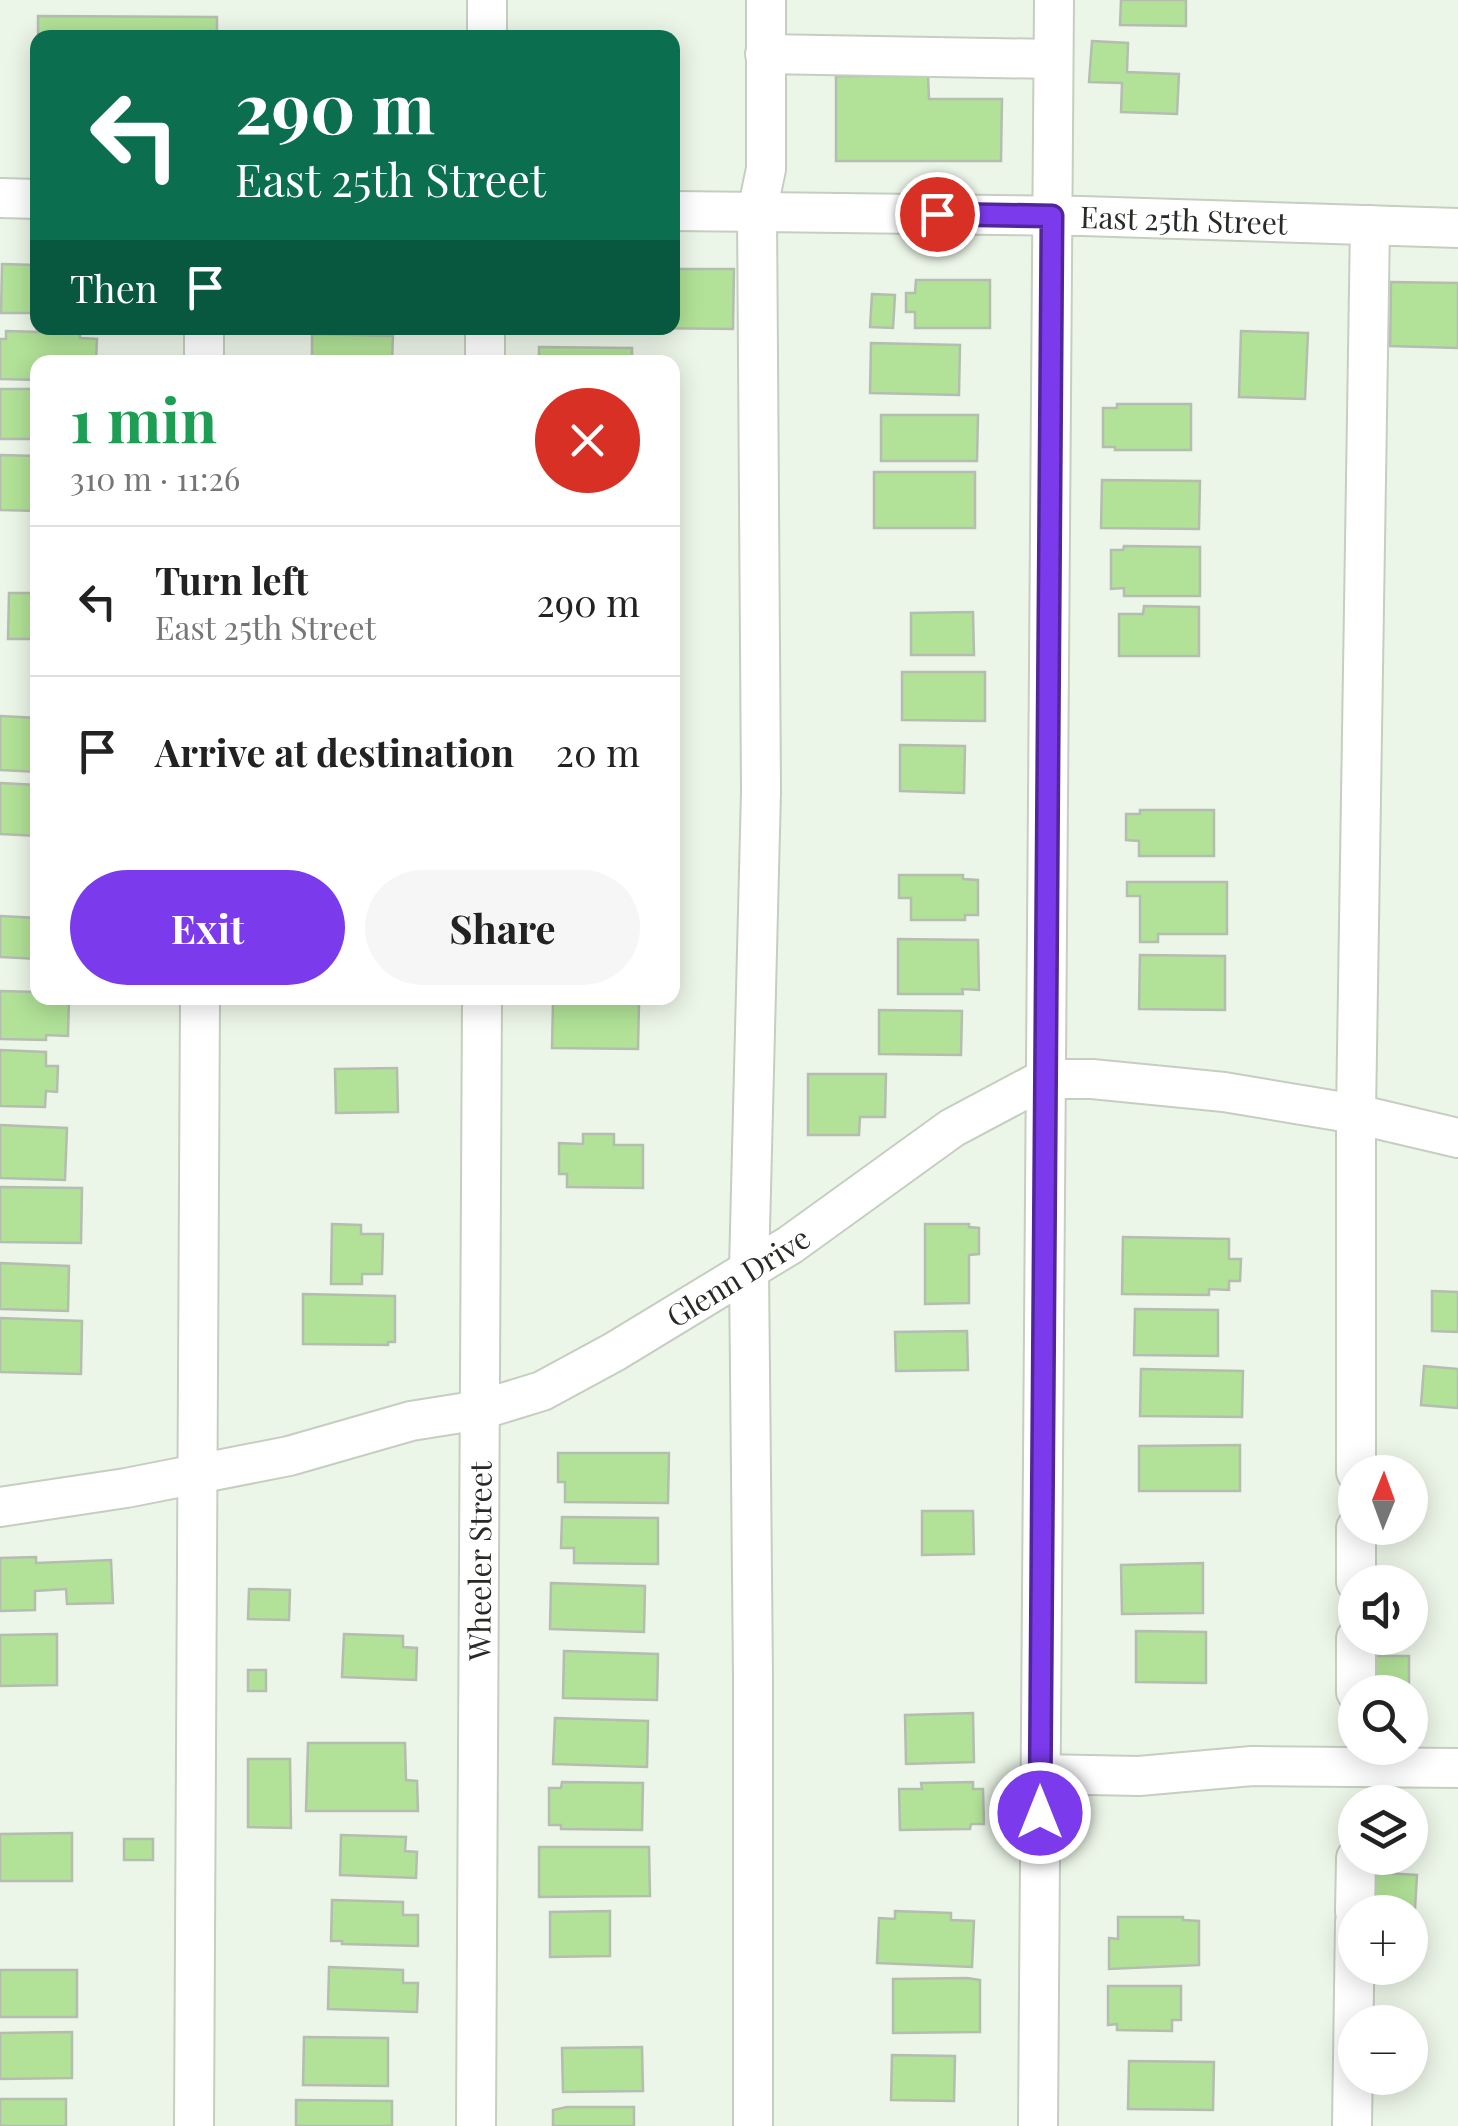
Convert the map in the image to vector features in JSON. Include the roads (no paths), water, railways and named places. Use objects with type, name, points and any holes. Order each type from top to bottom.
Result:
[{"type":"street","points":[[487,0],[487,30]]},
{"type":"street","points":[[752,2126],[754,1678],[749,1269],[762,792],[757,212],[766,169],[766,0]]},
{"type":"street","points":[[1038,2126],[1054,0]]},
{"type":"street","points":[[765,54],[1053,60]]},
{"type":"street","points":[[0,198],[30,198]]},
{"type":"street","name":"East 25th Street","points":[[680,211],[1052,216],[1458,228]]},
{"type":"street","points":[[1356,1455],[1356,1114],[1370,225]]},
{"type":"street","points":[[194,2126],[200,1005]]},
{"type":"street","name":"Wheeler Street","points":[[476,2126],[482,1005]]},
{"type":"street","name":"Glenn Drive","points":[[0,1507],[288,1456],[445,1413],[480,1410],[542,1391],[790,1245],[952,1128],[1044,1079],[1092,1079],[1224,1092],[1356,1114],[1458,1138]]},
{"type":"street","points":[[1040,1774],[1138,1776],[1252,1766],[1356,1772],[1458,1768]]},
{"type":"street","points":[[1352,2126],[1354,1985]]}]
